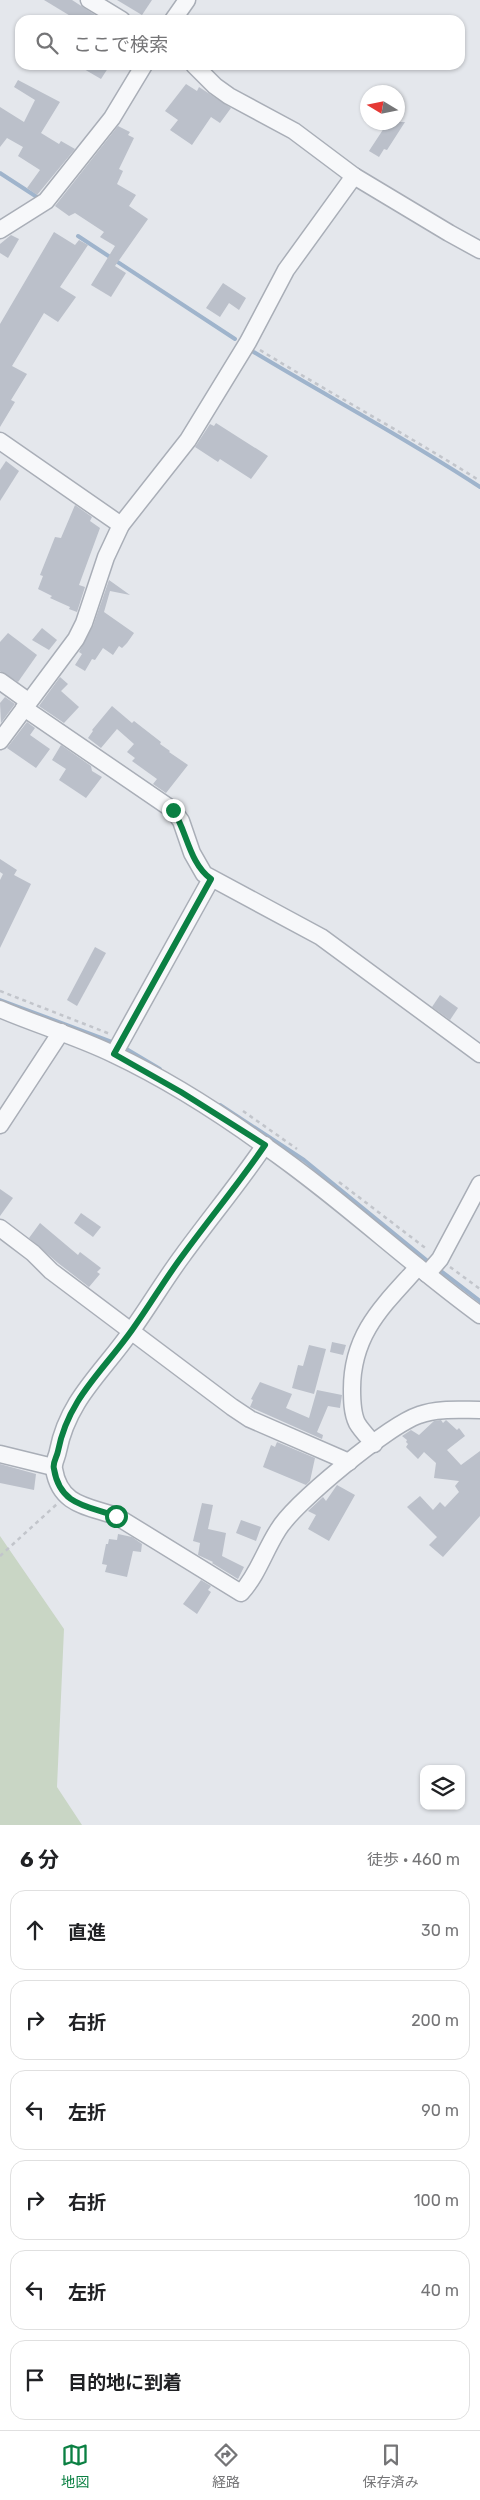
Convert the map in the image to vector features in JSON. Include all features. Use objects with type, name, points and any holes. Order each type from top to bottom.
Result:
[{"type":"street","points":[[89,0],[114,15]]},
{"type":"street","points":[[176,15],[187,0]]},
{"type":"street","points":[[0,230],[46,201],[112,118],[141,70]]},
{"type":"street","points":[[199,70],[215,86],[294,131],[354,176],[448,233],[480,250]]},
{"type":"street","points":[[0,740],[76,639],[84,623],[106,557],[121,525],[188,440],[248,342],[286,270],[354,176]]},
{"type":"street","points":[[0,441],[121,525]]},
{"type":"street","points":[[0,681],[26,704],[173,810],[181,821],[200,868],[211,879],[316,933],[480,1054]]},
{"type":"street","points":[[117,1048],[211,879]]},
{"type":"street","points":[[0,1009],[61,1032],[117,1048],[181,1092],[265,1145],[428,1268],[480,1315]]},
{"type":"street","points":[[0,1125],[61,1032]]},
{"type":"street","points":[[265,1145],[243,1178],[183,1254],[131,1332],[89,1383],[66,1421],[53,1467],[61,1487],[67,1495],[77,1504],[92,1511],[116,1516],[241,1593],[253,1579],[278,1530],[287,1518],[298,1506],[349,1462],[418,1415],[435,1410],[480,1410]]},
{"type":"street","points":[[374,1444],[356,1422],[352,1402],[352,1376],[355,1356],[362,1336],[375,1316],[428,1268],[480,1184]]},
{"type":"street","points":[[0,1228],[131,1332],[250,1420],[349,1462]]},
{"type":"street","points":[[0,1454],[53,1467]]},
{"type":"path","points":[[248,342],[330,393],[434,451],[480,481]]},
{"type":"path","points":[[0,1556],[67,1495]]},
{"type":"green space","points":[[0,1536],[64,1629],[57,1787],[82,1825],[0,1825]]},
{"type":"building","points":[[44,0],[72,0],[95,15],[69,15]]},
{"type":"building","points":[[117,0],[152,0],[142,15]]},
{"type":"building","points":[[86,70],[107,70],[101,79]]},
{"type":"building","points":[[18,80],[60,102],[41,133],[59,144],[61,141],[75,149],[37,195],[27,188],[40,170],[18,156],[23,147],[7,138],[0,147],[0,107],[24,122],[35,100],[14,87]]},
{"type":"building","points":[[186,84],[197,91],[199,87],[231,108],[220,123],[211,117],[192,145],[170,130],[178,120],[165,111]]},
{"type":"building","points":[[118,126],[130,132],[128,135],[134,138],[119,169],[123,171],[117,184],[136,195],[129,206],[148,219],[115,266],[126,273],[111,297],[91,285],[115,246],[100,237],[104,232],[75,213],[69,216],[55,206]]},
{"type":"building","points":[[383,130],[400,130],[387,150],[384,149],[379,157],[369,151]]},
{"type":"building","points":[[54,232],[75,245],[79,240],[88,245],[60,287],[76,297],[58,322],[44,313],[12,366],[27,374],[11,400],[15,402],[0,427],[0,324]]},
{"type":"building","points":[[11,235],[19,239],[8,258],[0,253],[0,244]]},
{"type":"building","points":[[223,283],[246,298],[239,310],[229,303],[220,317],[206,308]]},
{"type":"building","points":[[216,423],[268,456],[251,479],[220,459],[218,462],[195,447],[210,424],[214,426]]},
{"type":"building","points":[[6,461],[19,471],[0,501],[0,470]]},
{"type":"building","points":[[75,505],[92,517],[90,521],[100,528],[79,585],[85,587],[77,612],[50,598],[52,596],[38,589],[43,576],[40,575],[55,537],[61,538]]},
{"type":"building","points":[[109,580],[130,595],[110,591],[104,612],[134,633],[122,648],[119,646],[113,655],[103,648],[95,660],[92,659],[85,671],[75,665],[82,654],[79,652],[93,626]]},
{"type":"building","points":[[42,628],[57,640],[49,650],[32,640]]},
{"type":"building","points":[[8,633],[37,655],[18,682],[0,671],[0,642]]},
{"type":"building","points":[[60,677],[68,684],[61,691],[79,707],[64,723],[39,706]]},
{"type":"building","points":[[5,697],[15,704],[1,723],[0,703]]},
{"type":"building","points":[[112,706],[132,723],[134,721],[161,742],[160,744],[169,752],[188,765],[166,793],[153,784],[157,779],[132,761],[135,758],[127,752],[134,744],[117,729],[101,748],[88,738],[92,730]]},
{"type":"building","points":[[27,722],[35,728],[30,735],[50,749],[36,768],[7,748]]},
{"type":"building","points":[[61,745],[91,766],[92,771],[102,777],[86,798],[59,780],[66,769],[52,760]]},
{"type":"building","points":[[0,859],[17,870],[14,875],[31,884],[0,948],[0,880],[3,874],[0,872]]},
{"type":"building","points":[[95,947],[106,953],[77,1006],[67,1000]]},
{"type":"building","points":[[440,995],[458,1008],[450,1020],[432,1007]]},
{"type":"building","points":[[0,1189],[13,1198],[0,1216]]},
{"type":"building","points":[[81,1213],[101,1227],[93,1237],[74,1223]]},
{"type":"building","points":[[40,1223],[78,1255],[80,1252],[101,1268],[97,1272],[100,1274],[89,1287],[29,1238]]},
{"type":"building","points":[[332,1342],[346,1345],[343,1355],[330,1352]]},
{"type":"building","points":[[309,1345],[326,1349],[314,1394],[292,1388],[298,1365],[303,1366]]},
{"type":"building","points":[[260,1382],[292,1394],[286,1408],[309,1418],[317,1390],[342,1395],[340,1408],[328,1406],[317,1432],[323,1435],[322,1439],[250,1407],[253,1400],[251,1399]]},
{"type":"building","points":[[441,1420],[443,1423],[446,1420],[457,1430],[459,1428],[465,1436],[447,1450],[461,1465],[480,1451],[480,1516],[443,1557],[429,1545],[437,1537],[407,1507],[420,1496],[433,1510],[440,1502],[445,1507],[459,1492],[455,1486],[459,1481],[434,1478],[436,1463],[424,1452],[418,1459],[406,1447],[408,1444],[407,1440],[402,1436],[411,1430],[419,1435],[434,1421]]},
{"type":"building","points":[[277,1442],[315,1458],[310,1481],[306,1485],[263,1467],[271,1445],[275,1447]]},
{"type":"building","points":[[0,1464],[36,1474],[34,1490],[0,1483]]},
{"type":"building","points":[[337,1485],[355,1495],[329,1541],[308,1529],[316,1515],[308,1511],[323,1497],[326,1501]]},
{"type":"building","points":[[202,1503],[213,1505],[208,1529],[226,1533],[222,1556],[244,1567],[238,1579],[213,1562],[198,1555],[200,1543],[193,1541]]},
{"type":"building","points":[[241,1520],[261,1527],[256,1541],[236,1533]]},
{"type":"building","points":[[118,1534],[132,1537],[142,1544],[141,1552],[133,1551],[127,1577],[105,1572],[107,1565],[102,1564],[106,1544],[108,1544],[109,1539],[117,1540]]},
{"type":"building","points":[[201,1580],[211,1586],[208,1590],[211,1592],[197,1614],[183,1604]]},
{"type":"waterway","points":[[0,173],[40,199]]},
{"type":"waterway","points":[[78,236],[235,339]]},
{"type":"waterway","points":[[252,351],[480,487]]},
{"type":"waterway","points":[[0,1000],[115,1043]]},
{"type":"waterway","points":[[123,1047],[160,1069]]},
{"type":"waterway","points":[[220,1105],[304,1160],[430,1263]]},
{"type":"waterway","points":[[437,1268],[480,1301]]},
{"type":"route","points":[[116,1516],[92,1511],[77,1504],[67,1495],[55,1476],[53,1467],[66,1421],[89,1383],[131,1332],[183,1254],[243,1178],[265,1145],[181,1092],[114,1054],[211,879],[200,868],[192,853],[181,821],[173,810]]}]
